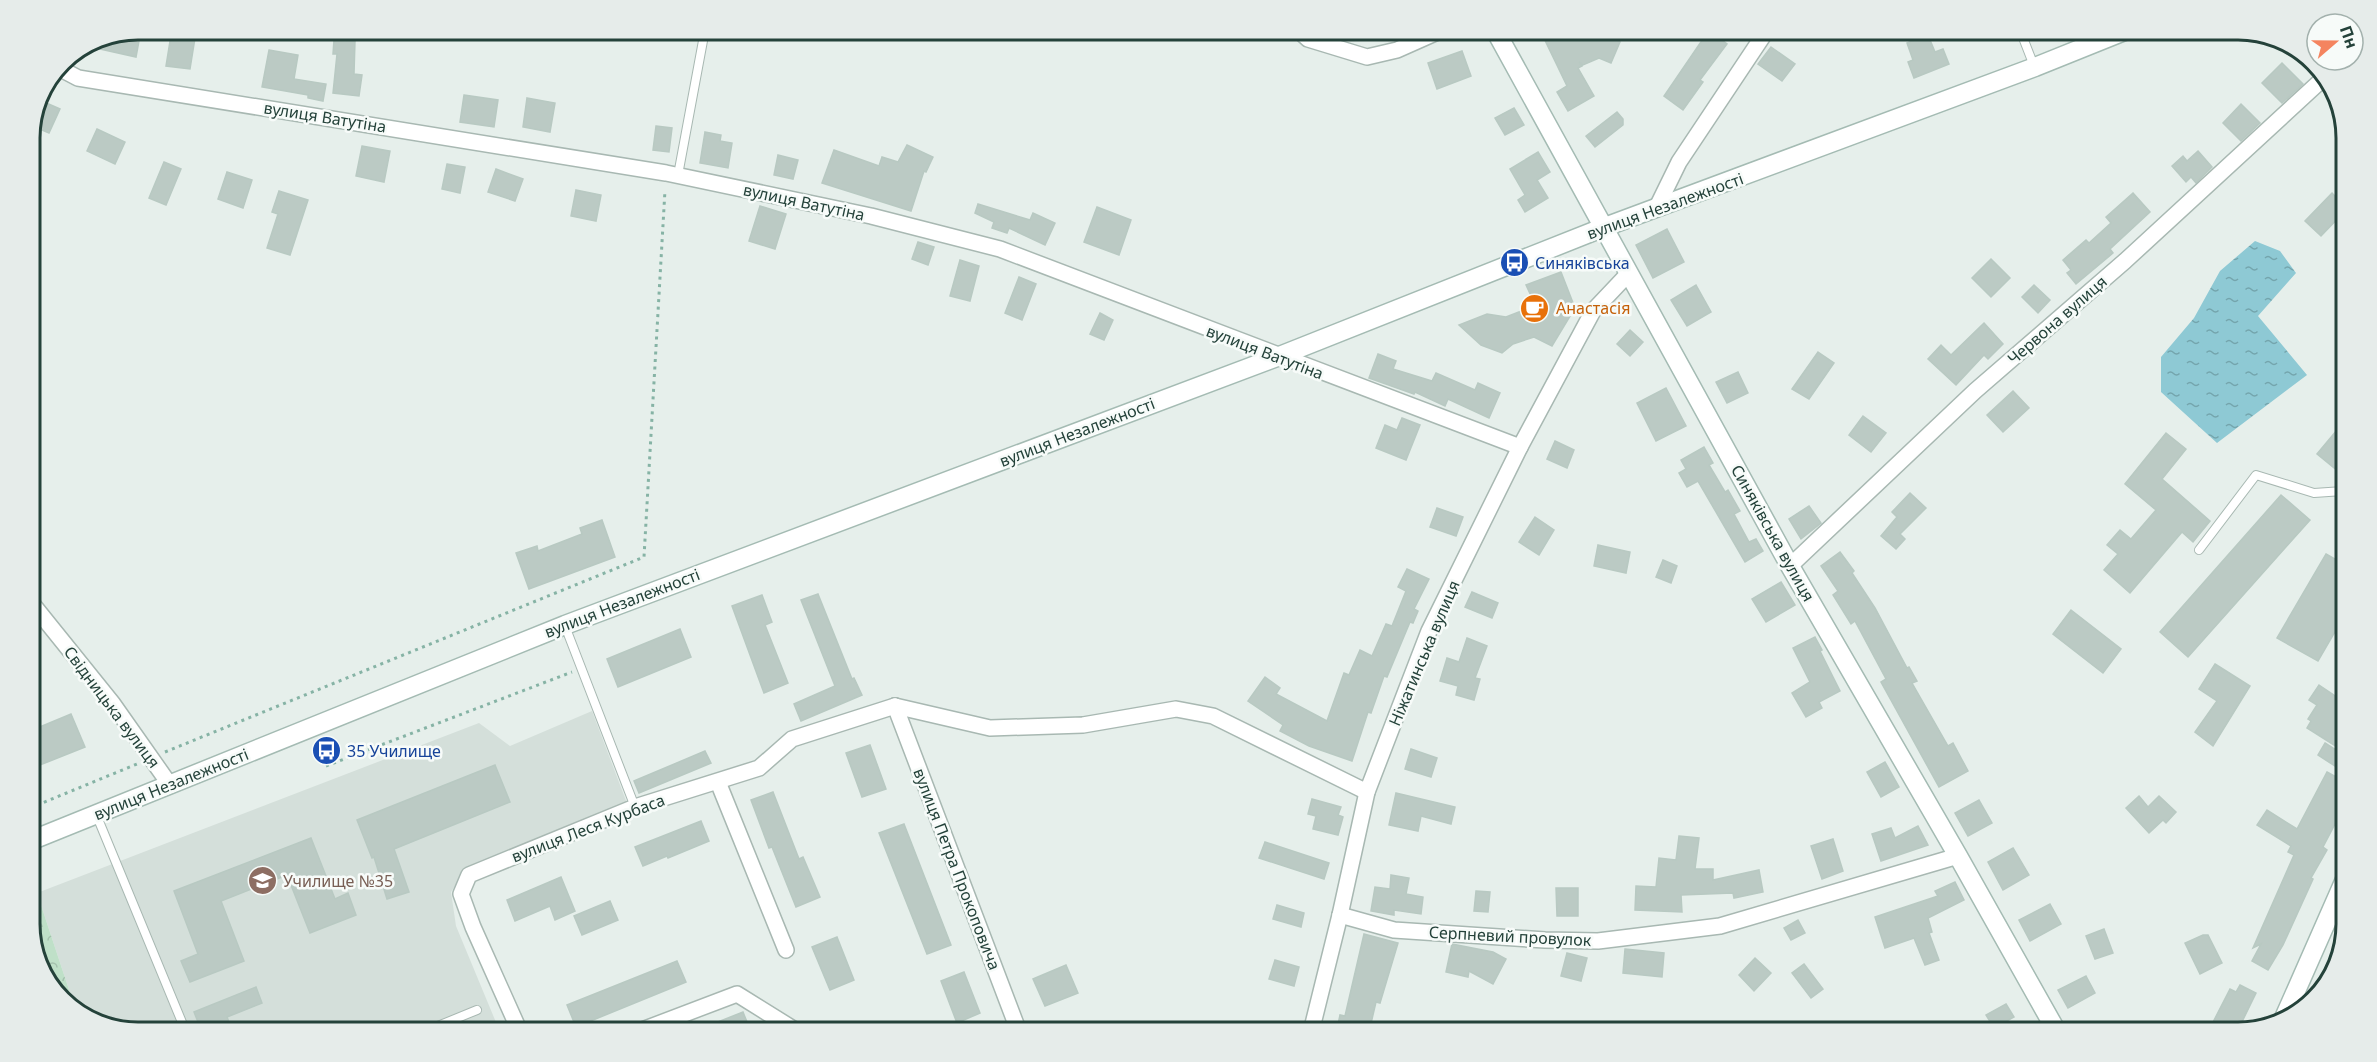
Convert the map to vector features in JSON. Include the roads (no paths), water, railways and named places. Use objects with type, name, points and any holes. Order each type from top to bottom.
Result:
[{"type":"street","points":[[1311,40],[1367,57],[1397,50],[1420,40]]},
{"type":"street","name":"Синяківська вулиця","points":[[1500,40],[1790,566],[2051,1022]]},
{"type":"street","points":[[1656,209],[1679,162],[1760,40]]},
{"type":"street","name":"вулиця Незалежності","points":[[41,836],[565,625],[1277,357],[1602,228],[2102,40]]},
{"type":"street","name":"вулиця Ватутіна","points":[[67,72],[78,78],[672,174],[871,216],[1000,249],[1277,357],[1520,447]]},
{"type":"street","name":"Червона вулиця","points":[[1790,566],[1975,391],[2125,261],[2319,83]]},
{"type":"street","name":"Ніжатинська вулиця","points":[[1313,1022],[1367,792],[1429,631],[1520,447],[1593,311],[1628,273]]},
{"type":"street","name":"Свідницька вулиця","points":[[41,615],[113,704],[170,784]]},
{"type":"street","points":[[895,706],[990,728],[1083,725],[1176,709],[1213,716],[1367,792]]},
{"type":"street","name":"вулиця Леся Курбаса","points":[[515,1022],[461,894],[469,875],[634,807],[759,768],[792,738],[895,706]]},
{"type":"street","name":"вулиця Петра Прокоповича","points":[[895,706],[1015,1022]]},
{"type":"street","points":[[718,782],[786,950]]},
{"type":"street","name":"Серпневий провулок","points":[[1340,915],[1394,930],[1545,940],[1598,941],[1720,926],[1958,856]]},
{"type":"street","points":[[2289,1007],[2336,900]]},
{"type":"street","points":[[663,1022],[737,994],[782,1022]]},
{"type":"lane","points":[[672,174],[703,40]]},
{"type":"lane","points":[[2024,40],[2035,67]]},
{"type":"lane","points":[[2199,550],[2256,476],[2314,494],[2336,492]]},
{"type":"lane","points":[[565,625],[634,807]]},
{"type":"lane","points":[[96,814],[182,1022]]},
{"type":"lane","points":[[448,1022],[477,1010]]},
{"type":"water","points":[[2255,241],[2280,251],[2296,273],[2258,316],[2307,375],[2217,443],[2161,392],[2161,357],[2194,318],[2220,271]]},
{"type":"place","name":"Синяківська","points":[[1514,263]]},
{"type":"place","name":"Анастасія","points":[[1535,308]]},
{"type":"place","name":"35 Училище","points":[[326,751]]},
{"type":"place","name":"Училище №35","points":[[262,881]]}]
